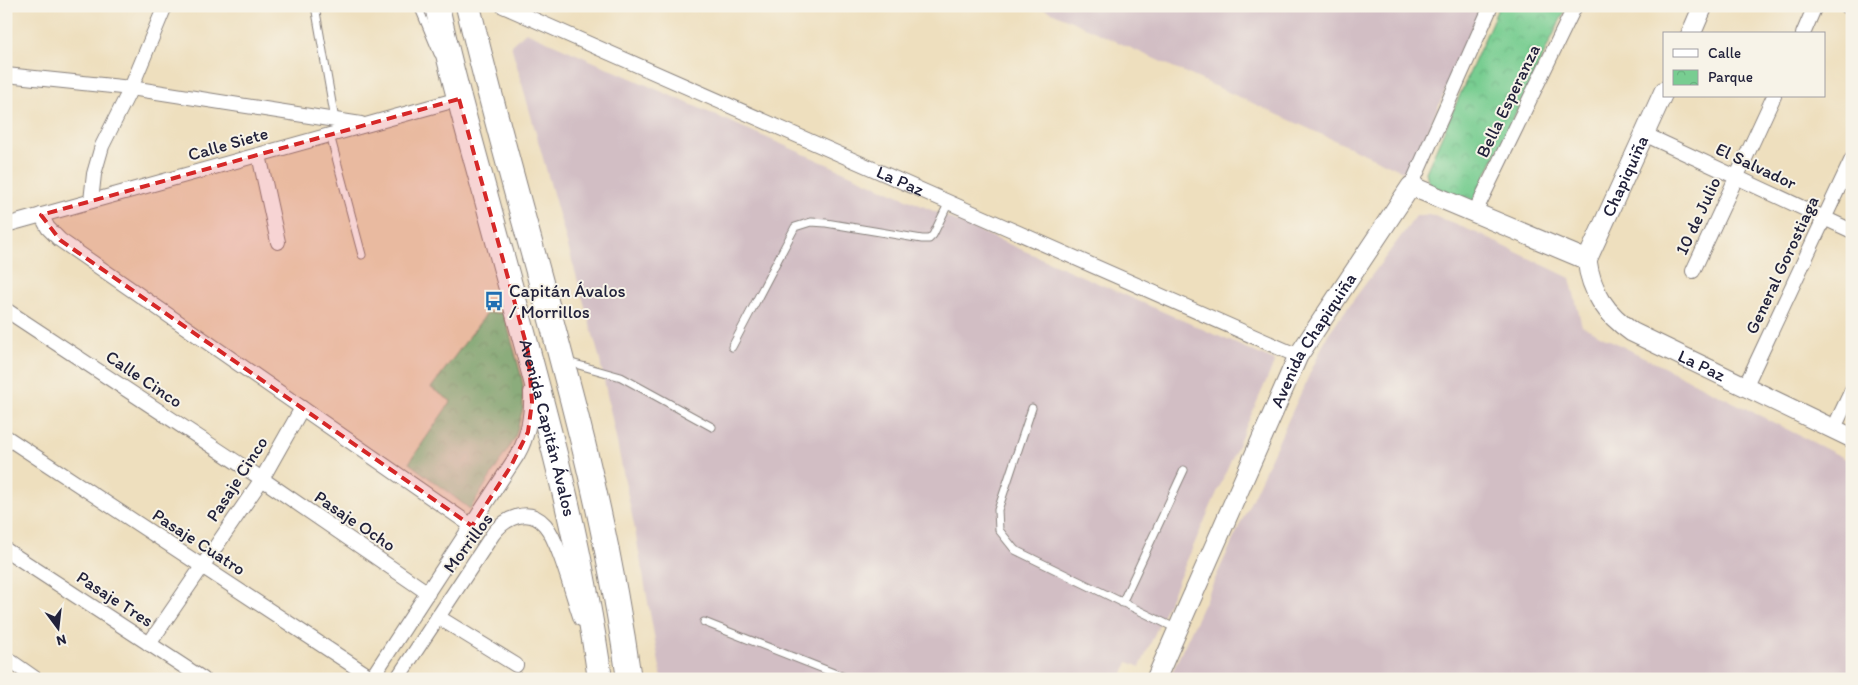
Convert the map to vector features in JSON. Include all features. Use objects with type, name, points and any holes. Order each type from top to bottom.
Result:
[{"type":"highway","name":"Avenida Capitán Ávalos","points":[[437,6],[459,99],[558,464],[573,527],[599,675]]},
{"type":"highway","name":"Avenida Capitán Ávalos","points":[[468,6],[502,143],[562,360],[600,513],[629,678]]},
{"type":"street","points":[[91,201],[94,174],[102,146],[131,88],[166,6]]},
{"type":"street","name":"La Paz","points":[[503,6],[1298,356]]},
{"type":"street","points":[[1491,6],[1411,186],[1586,260]]},
{"type":"street","name":"Bella Esperanza","points":[[1475,212],[1575,6]]},
{"type":"street","points":[[1692,32],[1703,6]]},
{"type":"street","points":[[1804,32],[1815,6]]},
{"type":"street","points":[[1847,6],[1852,8]]},
{"type":"street","points":[[6,75],[131,88],[367,125]]},
{"type":"street","name":"Chapiquiña","points":[[1586,260],[1663,93]]},
{"type":"street","name":"10 de Julio","points":[[1693,271],[1773,98]]},
{"type":"street","name":"Calle Siete","points":[[6,225],[459,99]]},
{"type":"street","name":"El Salvador","points":[[1644,134],[1852,231]]},
{"type":"street","points":[[259,155],[278,242]]},
{"type":"street","name":"General Gorostiaga","points":[[1745,387],[1852,159]]},
{"type":"street","name":"Avenida Chapiquiña","points":[[1156,679],[1298,356],[1411,186]]},
{"type":"street","points":[[40,215],[48,228],[60,240],[472,526]]},
{"type":"street","name":"La Paz","points":[[1586,260],[1591,283],[1596,294],[1610,315],[1632,332],[1852,438]]},
{"type":"street","name":"Calle Cinco","points":[[6,310],[262,479]]},
{"type":"street","name":"Morrillos","points":[[371,678],[511,466],[528,432],[532,395],[528,351]]},
{"type":"street","points":[[1833,430],[1852,390]]},
{"type":"street","name":"Pasaje Cinco","points":[[149,644],[262,479],[302,408]]},
{"type":"street","name":"Pasaje Cuatro","points":[[6,437],[371,678]]},
{"type":"street","name":"Pasaje Ocho","points":[[262,479],[428,593]]},
{"type":"street","name":"Morrillos","points":[[397,679],[498,528],[506,521],[524,515],[532,516],[545,525],[551,534],[599,675]]},
{"type":"street","name":"Pasaje Tres","points":[[6,550],[203,679]]},
{"type":"street","points":[[438,616],[516,665]]},
{"type":"street","points":[[6,658],[36,679]]},
{"type":"lane","points":[[315,6],[335,120]]},
{"type":"lane","points":[[418,6],[430,39],[459,99]]},
{"type":"lane","points":[[330,135],[362,255]]},
{"type":"lane","points":[[732,347],[795,228],[811,222],[826,222],[929,239],[933,235],[949,202]]},
{"type":"lane","points":[[562,360],[621,377],[712,427]]},
{"type":"lane","points":[[1032,408],[998,510],[999,530],[1015,550],[1178,629]]},
{"type":"lane","points":[[1122,603],[1184,470]]},
{"type":"lane","points":[[704,622],[849,679]]},
{"type":"highlighted area","points":[[459,99],[528,351],[532,402],[528,432],[511,466],[472,526],[60,240],[41,215]]},
{"type":"shaded area","points":[[1038,6],[1482,6],[1409,174]]},
{"type":"shaded area","points":[[526,32],[1275,361],[1140,667],[1128,662],[1121,679],[662,679],[634,525],[599,356],[511,45]]},
{"type":"shaded area","points":[[1430,214],[1479,234],[1570,278],[1582,326],[1852,462],[1852,679],[1169,679],[1328,334],[1416,216]]},
{"type":"green space","points":[[1499,6],[1567,6],[1473,202],[1429,185],[1426,172]]},
{"type":"green space","points":[[487,313],[504,313],[521,375],[523,408],[515,438],[470,509],[409,463],[451,401],[431,388]]},
{"type":"place","name":"Capitán Ávalos / Morrillos","points":[[494,301]]}]
